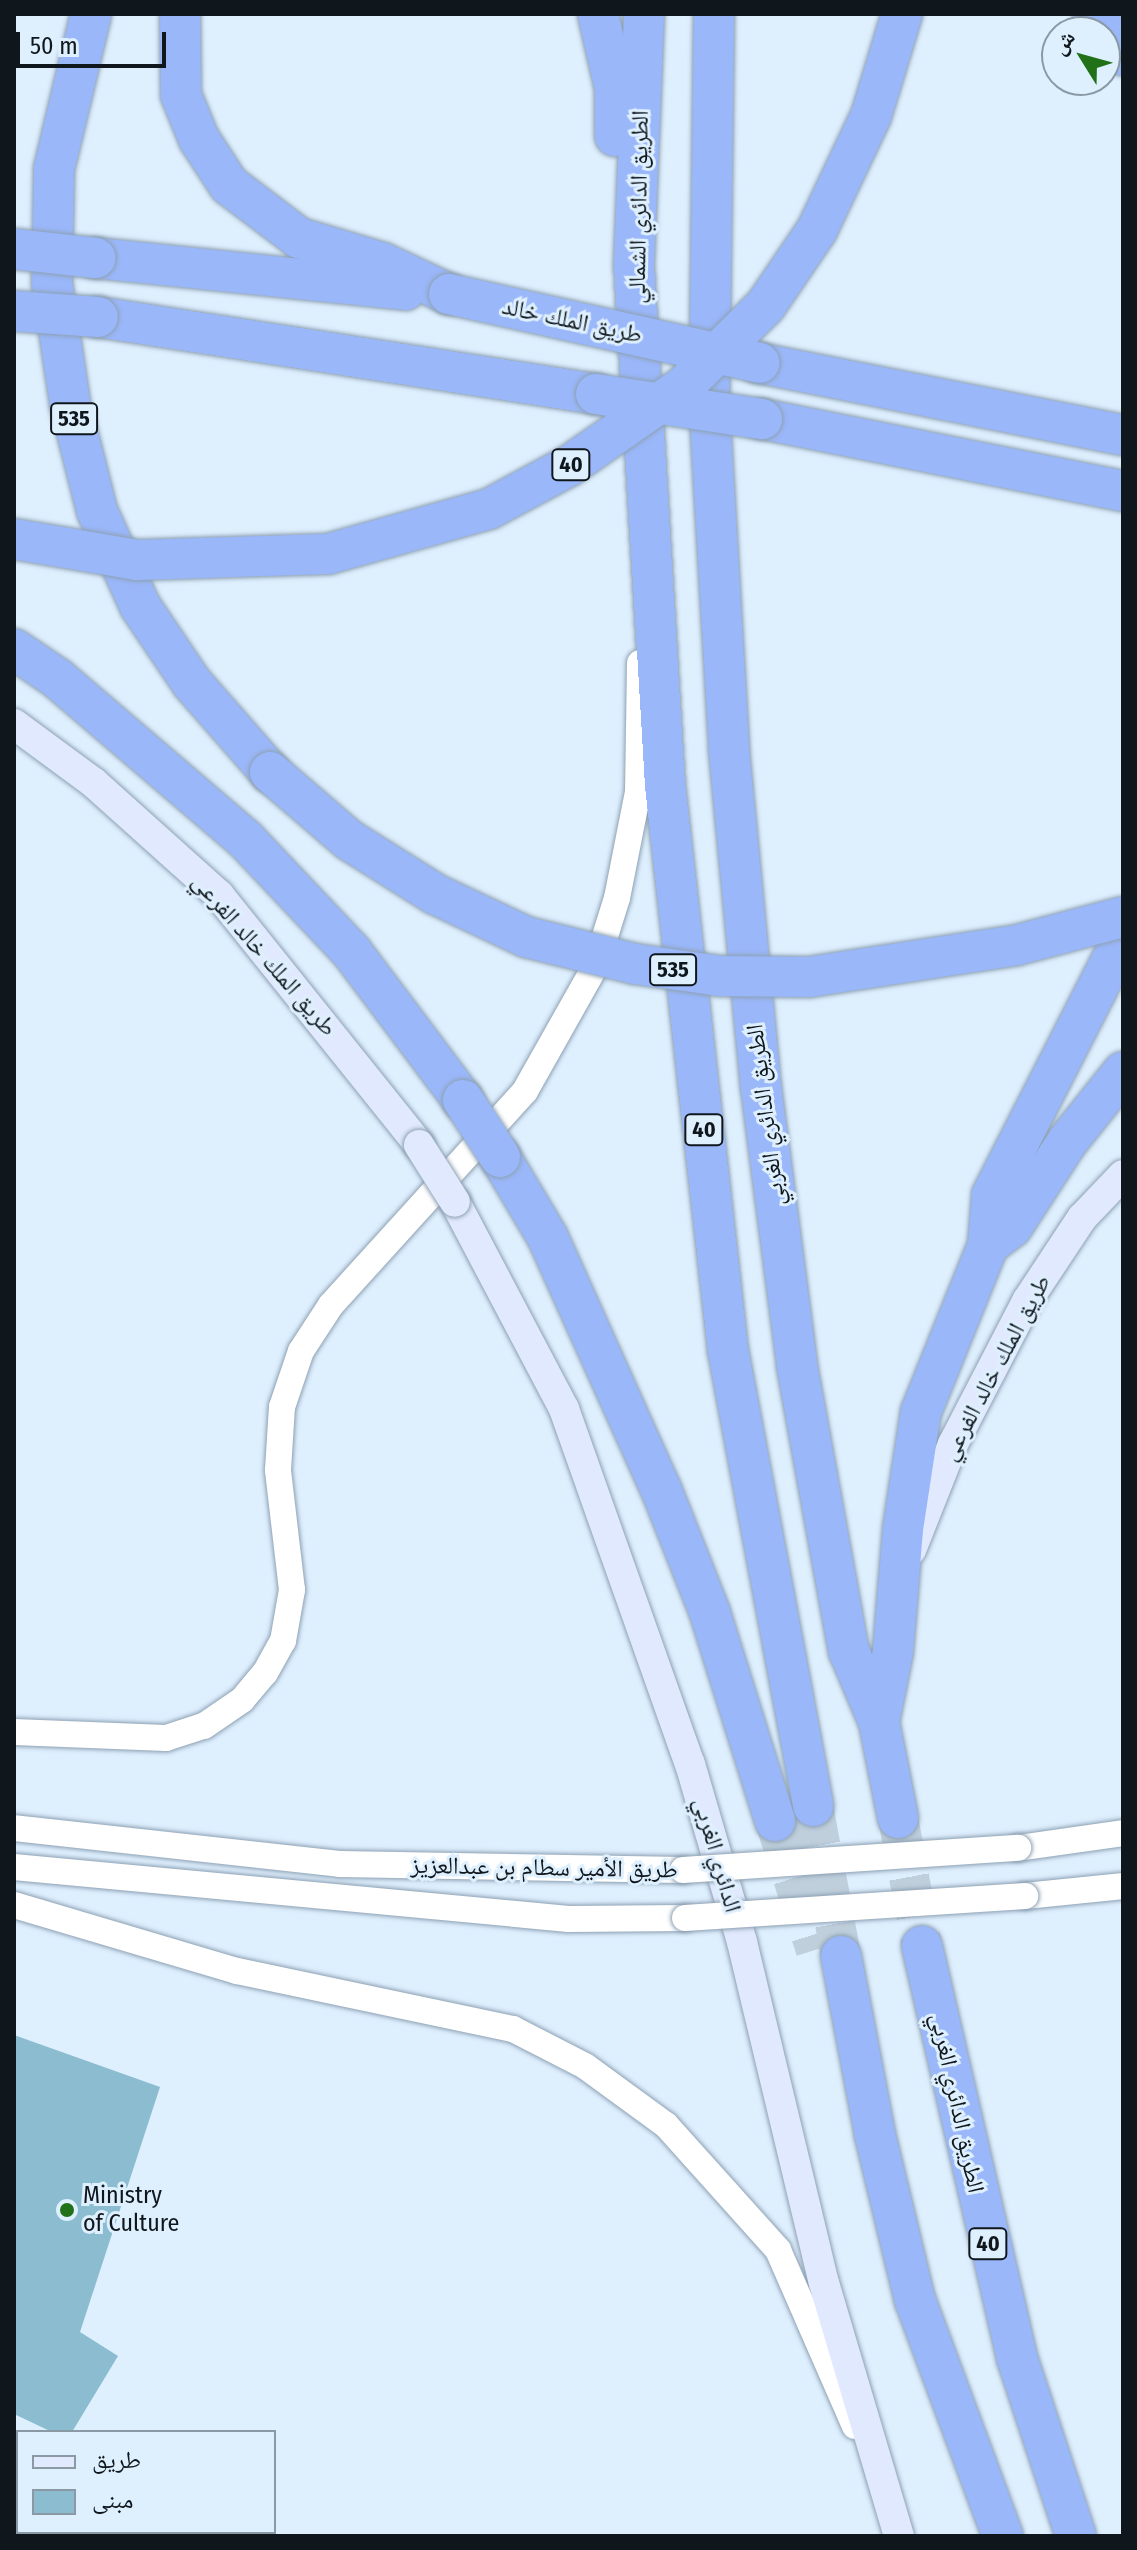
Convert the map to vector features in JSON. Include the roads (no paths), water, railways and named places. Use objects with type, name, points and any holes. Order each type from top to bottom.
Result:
[{"type":"highway","name":"535","points":[[91,14],[54,169],[52,283],[70,404],[97,511],[140,606],[192,683],[270,772],[349,840],[435,894],[526,937],[635,964],[720,976],[809,977],[1017,945],[1123,917]]},
{"type":"highway","points":[[180,14],[181,95],[199,139],[229,185],[299,238],[383,263],[449,294]]},
{"type":"highway","name":"40","points":[[598,14],[615,88],[614,196],[634,265]]},
{"type":"highway","name":"الطريق الدائري الشمالي","points":[[644,14],[634,265],[644,448]]},
{"type":"highway","name":"الطريق الدائري الغربي","points":[[714,14],[709,400],[729,750],[761,1087],[797,1366],[849,1651],[879,1722],[898,1818]]},
{"type":"highway","name":"40","points":[[14,539],[137,560],[328,554],[489,509],[569,466],[684,386],[766,305],[817,230],[871,116],[902,14]]},
{"type":"highway","points":[[1093,14],[1123,55]]},
{"type":"highway","name":"طريق الملك خالد","points":[[14,249],[449,294],[759,363],[1123,435]]},
{"type":"highway","points":[[14,311],[98,317],[762,419],[1123,491]]},
{"type":"highway","name":"40","points":[[644,448],[665,785],[728,1350],[813,1806]]},
{"type":"highway","points":[[14,649],[57,678],[246,840],[351,951],[463,1100],[548,1238],[661,1489],[710,1613],[775,1821]]},
{"type":"highway","points":[[879,1722],[893,1651],[899,1579],[921,1412],[988,1245],[992,1195],[1123,938]]},
{"type":"highway","points":[[988,1245],[1012,1227],[1067,1142],[1123,1072]]},
{"type":"highway","name":"الطريق الدائري الغربي","points":[[922,1946],[1017,2358],[1076,2536]]},
{"type":"highway","points":[[829,1953],[915,2300],[1003,2536]]},
{"type":"main road","name":"طريق الملك خالد الفرعي","points":[[14,724],[94,783],[219,895],[419,1145],[455,1202]]},
{"type":"main road","name":"طريق الملك خالد الفرعي","points":[[899,1579],[953,1444],[1027,1301],[1082,1218],[1123,1175]]},
{"type":"main road","name":"الدائري الغربي","points":[[455,1202],[564,1409],[690,1764],[742,1942],[824,2283],[895,2522]]},
{"type":"street","points":[[14,1732],[166,1738],[204,1726],[242,1700],[283,1641],[292,1590],[278,1470],[282,1407],[301,1351],[331,1305],[525,1091],[596,965],[617,898],[638,792],[644,448]]},
{"type":"street","points":[[1082,1218],[1123,1188]]},
{"type":"street","name":"طريق الأمير سطام بن عبدالعزيز","points":[[14,1828],[340,1864],[683,1870],[1018,1848],[1123,1833]]},
{"type":"street","name":"طريق الأمير سطام بن عبدالعزيز","points":[[14,1867],[569,1919],[685,1918],[1025,1896],[1123,1886]]},
{"type":"street","points":[[14,1905],[237,1971],[513,2029],[585,2066],[666,2125],[778,2250],[895,2522]]},
{"type":"street","points":[[1064,2499],[1088,2536]]},
{"type":"tunnel","points":[[813,1806],[841,1956]]},
{"type":"tunnel","points":[[898,1818],[922,1946]]},
{"type":"tunnel","points":[[775,1821],[816,1950]]},
{"type":"place","name":"Ministry of Culture","points":[[67,2210]]}]
